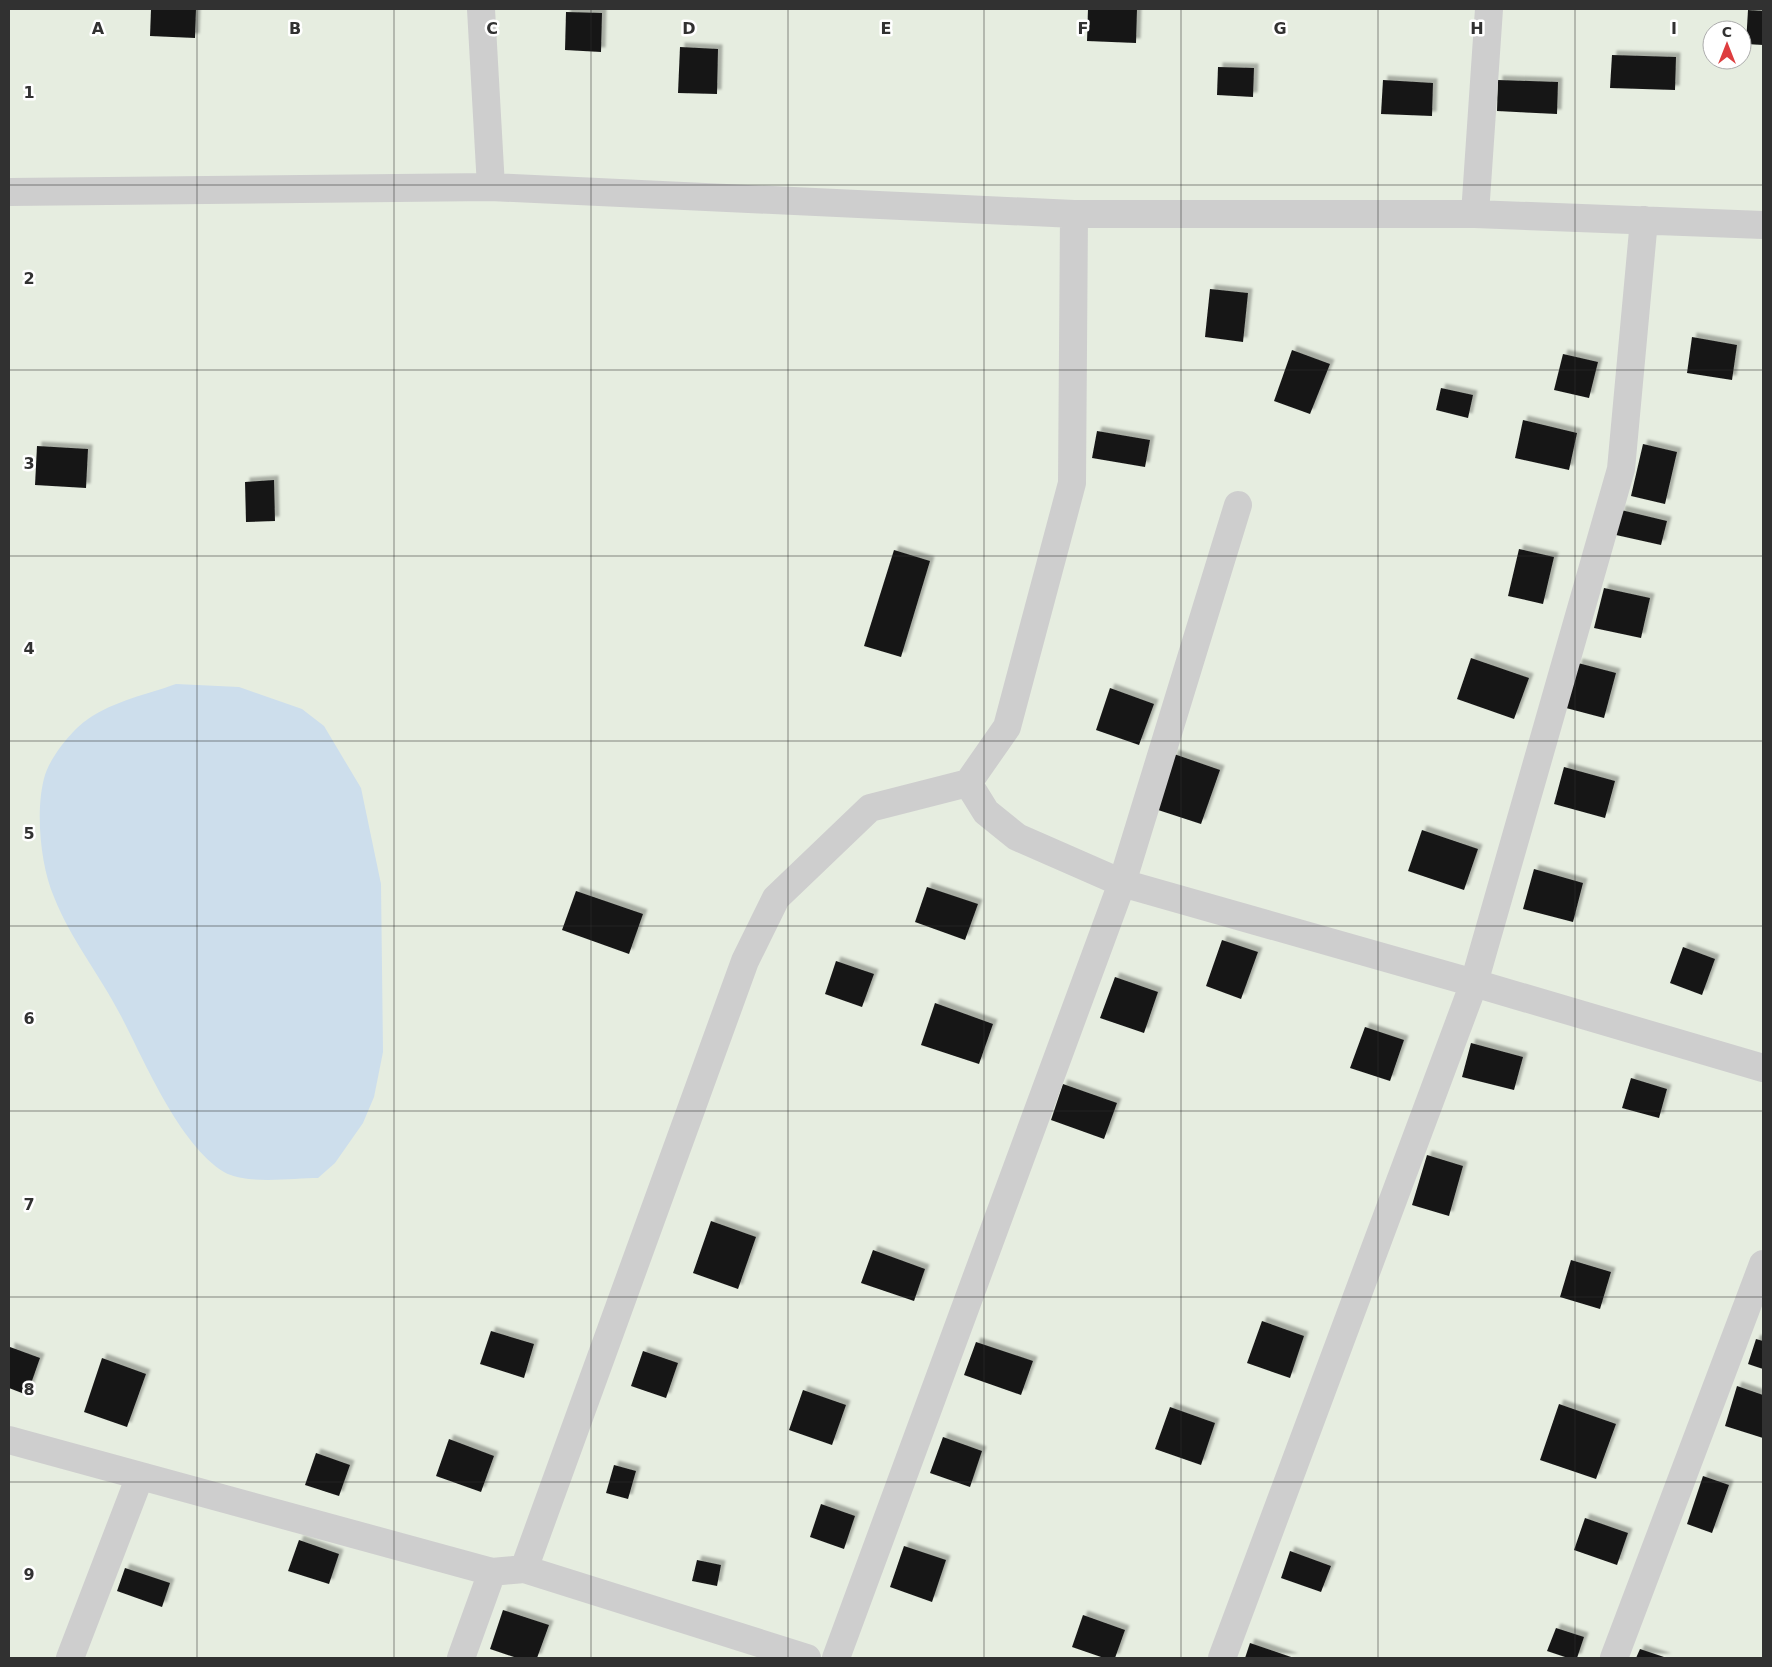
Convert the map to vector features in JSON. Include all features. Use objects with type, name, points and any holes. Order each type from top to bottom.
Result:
[{"type":"street","points":[[481,9],[491,187]]},
{"type":"street","points":[[1474,214],[1488,9]]},
{"type":"street","points":[[9,192],[491,187],[1074,214],[1474,214],[1763,225]]},
{"type":"street","points":[[524,1569],[745,961],[776,898],[870,808],[968,783],[1007,727],[1072,483],[1074,214]]},
{"type":"street","points":[[1222,1658],[1474,983],[1621,469],[1644,220]]},
{"type":"street","points":[[836,1658],[1122,883],[1238,505]]},
{"type":"street","points":[[968,783],[986,812],[1017,837],[1122,883],[1474,983],[1763,1068]]},
{"type":"street","points":[[1614,1658],[1763,1264]]},
{"type":"street","points":[[9,1440],[492,1572],[524,1569],[807,1658]]},
{"type":"street","points":[[70,1658],[140,1476]]},
{"type":"street","points":[[461,1658],[492,1572]]},
{"type":"shaded area","points":[[9,9],[1763,9],[1763,1658],[9,1658]]},
{"type":"water","points":[[176,684],[239,687],[302,709],[324,726],[361,788],[381,884],[383,1052],[374,1097],[363,1123],[335,1163],[318,1178],[257,1180],[233,1176],[224,1172],[208,1159],[192,1142],[165,1101],[113,1001],[77,943],[61,913],[49,884],[40,836],[40,803],[45,775],[52,760],[76,729],[88,719],[109,707]]},
{"type":"building","points":[[151,9],[196,9],[195,38],[150,36]]},
{"type":"building","points":[[1088,9],[1137,9],[1136,43],[1087,41]]},
{"type":"building","points":[[1748,10],[1763,11],[1763,45],[1752,44],[1752,20],[1747,20]]},
{"type":"building","points":[[566,12],[602,13],[601,52],[565,50]]},
{"type":"building","points":[[680,47],[718,49],[717,94],[678,93]]},
{"type":"building","points":[[1612,55],[1676,57],[1675,90],[1610,88]]},
{"type":"building","points":[[1218,67],[1254,68],[1253,97],[1217,95]]},
{"type":"building","points":[[1383,80],[1433,83],[1432,116],[1381,114]]},
{"type":"building","points":[[1498,80],[1558,82],[1557,114],[1497,111]]},
{"type":"building","points":[[1210,289],[1248,293],[1243,342],[1205,337]]},
{"type":"building","points":[[1692,337],[1737,345],[1732,380],[1687,373]]},
{"type":"building","points":[[1292,350],[1330,364],[1310,414],[1274,401]]},
{"type":"building","points":[[1563,354],[1598,362],[1589,398],[1554,390]]},
{"type":"building","points":[[1441,388],[1473,395],[1468,418],[1436,410]]},
{"type":"building","points":[[1523,420],[1577,433],[1569,470],[1515,458]]},
{"type":"building","points":[[1097,431],[1150,440],[1145,467],[1092,458]]},
{"type":"building","points":[[1643,444],[1677,452],[1665,504],[1631,496]]},
{"type":"building","points":[[37,446],[88,449],[86,488],[35,485]]},
{"type":"building","points":[[274,480],[275,521],[246,522],[245,482]]},
{"type":"building","points":[[1621,510],[1667,521],[1661,545],[1616,535]]},
{"type":"building","points":[[1519,549],[1554,557],[1543,604],[1508,596]]},
{"type":"building","points":[[894,550],[930,561],[901,657],[864,646]]},
{"type":"building","points":[[1604,588],[1650,598],[1641,638],[1594,628]]},
{"type":"building","points":[[1471,658],[1529,678],[1514,719],[1457,699]]},
{"type":"building","points":[[1578,663],[1616,673],[1604,718],[1566,708]]},
{"type":"building","points":[[1110,688],[1154,704],[1139,745],[1096,730]]},
{"type":"building","points":[[1174,754],[1220,770],[1201,824],[1155,809]]},
{"type":"building","points":[[1564,767],[1615,781],[1605,818],[1554,804]]},
{"type":"building","points":[[1422,830],[1478,849],[1464,890],[1408,871]]},
{"type":"building","points":[[1534,869],[1583,883],[1573,922],[1523,909]]},
{"type":"building","points":[[927,887],[978,904],[965,940],[915,922]]},
{"type":"building","points":[[576,891],[643,914],[629,954],[562,930]]},
{"type":"building","points":[[1222,940],[1258,952],[1241,999],[1206,986]]},
{"type":"building","points":[[1683,947],[1715,959],[1702,995],[1670,983]]},
{"type":"building","points":[[836,961],[874,974],[862,1007],[825,994]]},
{"type":"building","points":[[1115,977],[1158,992],[1144,1033],[1100,1018]]},
{"type":"building","points":[[935,1003],[993,1024],[979,1064],[921,1045]]},
{"type":"building","points":[[1365,1027],[1404,1040],[1390,1081],[1350,1068]]},
{"type":"building","points":[[1471,1043],[1523,1057],[1514,1090],[1462,1077]]},
{"type":"building","points":[[1631,1078],[1667,1089],[1659,1118],[1622,1108]]},
{"type":"building","points":[[1063,1084],[1117,1103],[1104,1139],[1051,1120]]},
{"type":"building","points":[[1427,1155],[1463,1166],[1449,1216],[1412,1205]]},
{"type":"building","points":[[711,1221],[756,1237],[738,1289],[693,1273]]},
{"type":"building","points":[[873,1250],[925,1269],[914,1301],[861,1283]]},
{"type":"building","points":[[1571,1260],[1611,1272],[1600,1309],[1560,1297]]},
{"type":"building","points":[[1262,1321],[1304,1336],[1290,1378],[1247,1363]]},
{"type":"building","points":[[491,1331],[534,1344],[524,1378],[480,1364]]},
{"type":"building","points":[[1756,1339],[1763,1341],[1763,1369],[1748,1364]]},
{"type":"building","points":[[976,1342],[1033,1361],[1021,1395],[964,1375]]},
{"type":"building","points":[[10,1347],[40,1358],[27,1395],[9,1388]]},
{"type":"building","points":[[643,1351],[678,1363],[666,1398],[631,1386]]},
{"type":"building","points":[[102,1358],[146,1374],[127,1427],[84,1412]]},
{"type":"building","points":[[1737,1386],[1763,1395],[1763,1438],[1725,1426]]},
{"type":"building","points":[[803,1390],[846,1405],[832,1445],[789,1430]]},
{"type":"building","points":[[1559,1404],[1616,1424],[1596,1479],[1540,1460]]},
{"type":"building","points":[[1170,1407],[1215,1423],[1201,1465],[1155,1449]]},
{"type":"building","points":[[943,1437],[982,1451],[970,1487],[930,1473]]},
{"type":"building","points":[[449,1439],[494,1456],[481,1492],[436,1476]]},
{"type":"building","points":[[316,1453],[350,1465],[339,1496],[305,1485]]},
{"type":"building","points":[[614,1465],[636,1471],[628,1499],[606,1493]]},
{"type":"building","points":[[1703,1476],[1729,1485],[1712,1533],[1687,1524]]},
{"type":"building","points":[[821,1504],[855,1516],[844,1549],[810,1537]]},
{"type":"building","points":[[1585,1518],[1628,1533],[1617,1565],[1574,1550]]},
{"type":"building","points":[[299,1540],[339,1554],[329,1584],[288,1571]]},
{"type":"building","points":[[904,1546],[946,1560],[932,1602],[890,1587]]},
{"type":"building","points":[[1290,1551],[1331,1566],[1321,1592],[1281,1578]]},
{"type":"building","points":[[697,1560],[721,1565],[717,1586],[692,1581]]},
{"type":"building","points":[[125,1568],[170,1583],[162,1607],[117,1591]]},
{"type":"building","points":[[503,1610],[549,1625],[537,1658],[517,1658],[490,1649]]},
{"type":"building","points":[[1083,1615],[1125,1630],[1115,1658],[1104,1658],[1072,1647]]},
{"type":"building","points":[[1556,1628],[1584,1637],[1577,1658],[1568,1658],[1547,1651]]},
{"type":"building","points":[[1250,1643],[1294,1658],[1245,1658]]},
{"type":"building","points":[[1640,1649],[1667,1658],[1636,1658]]}]
